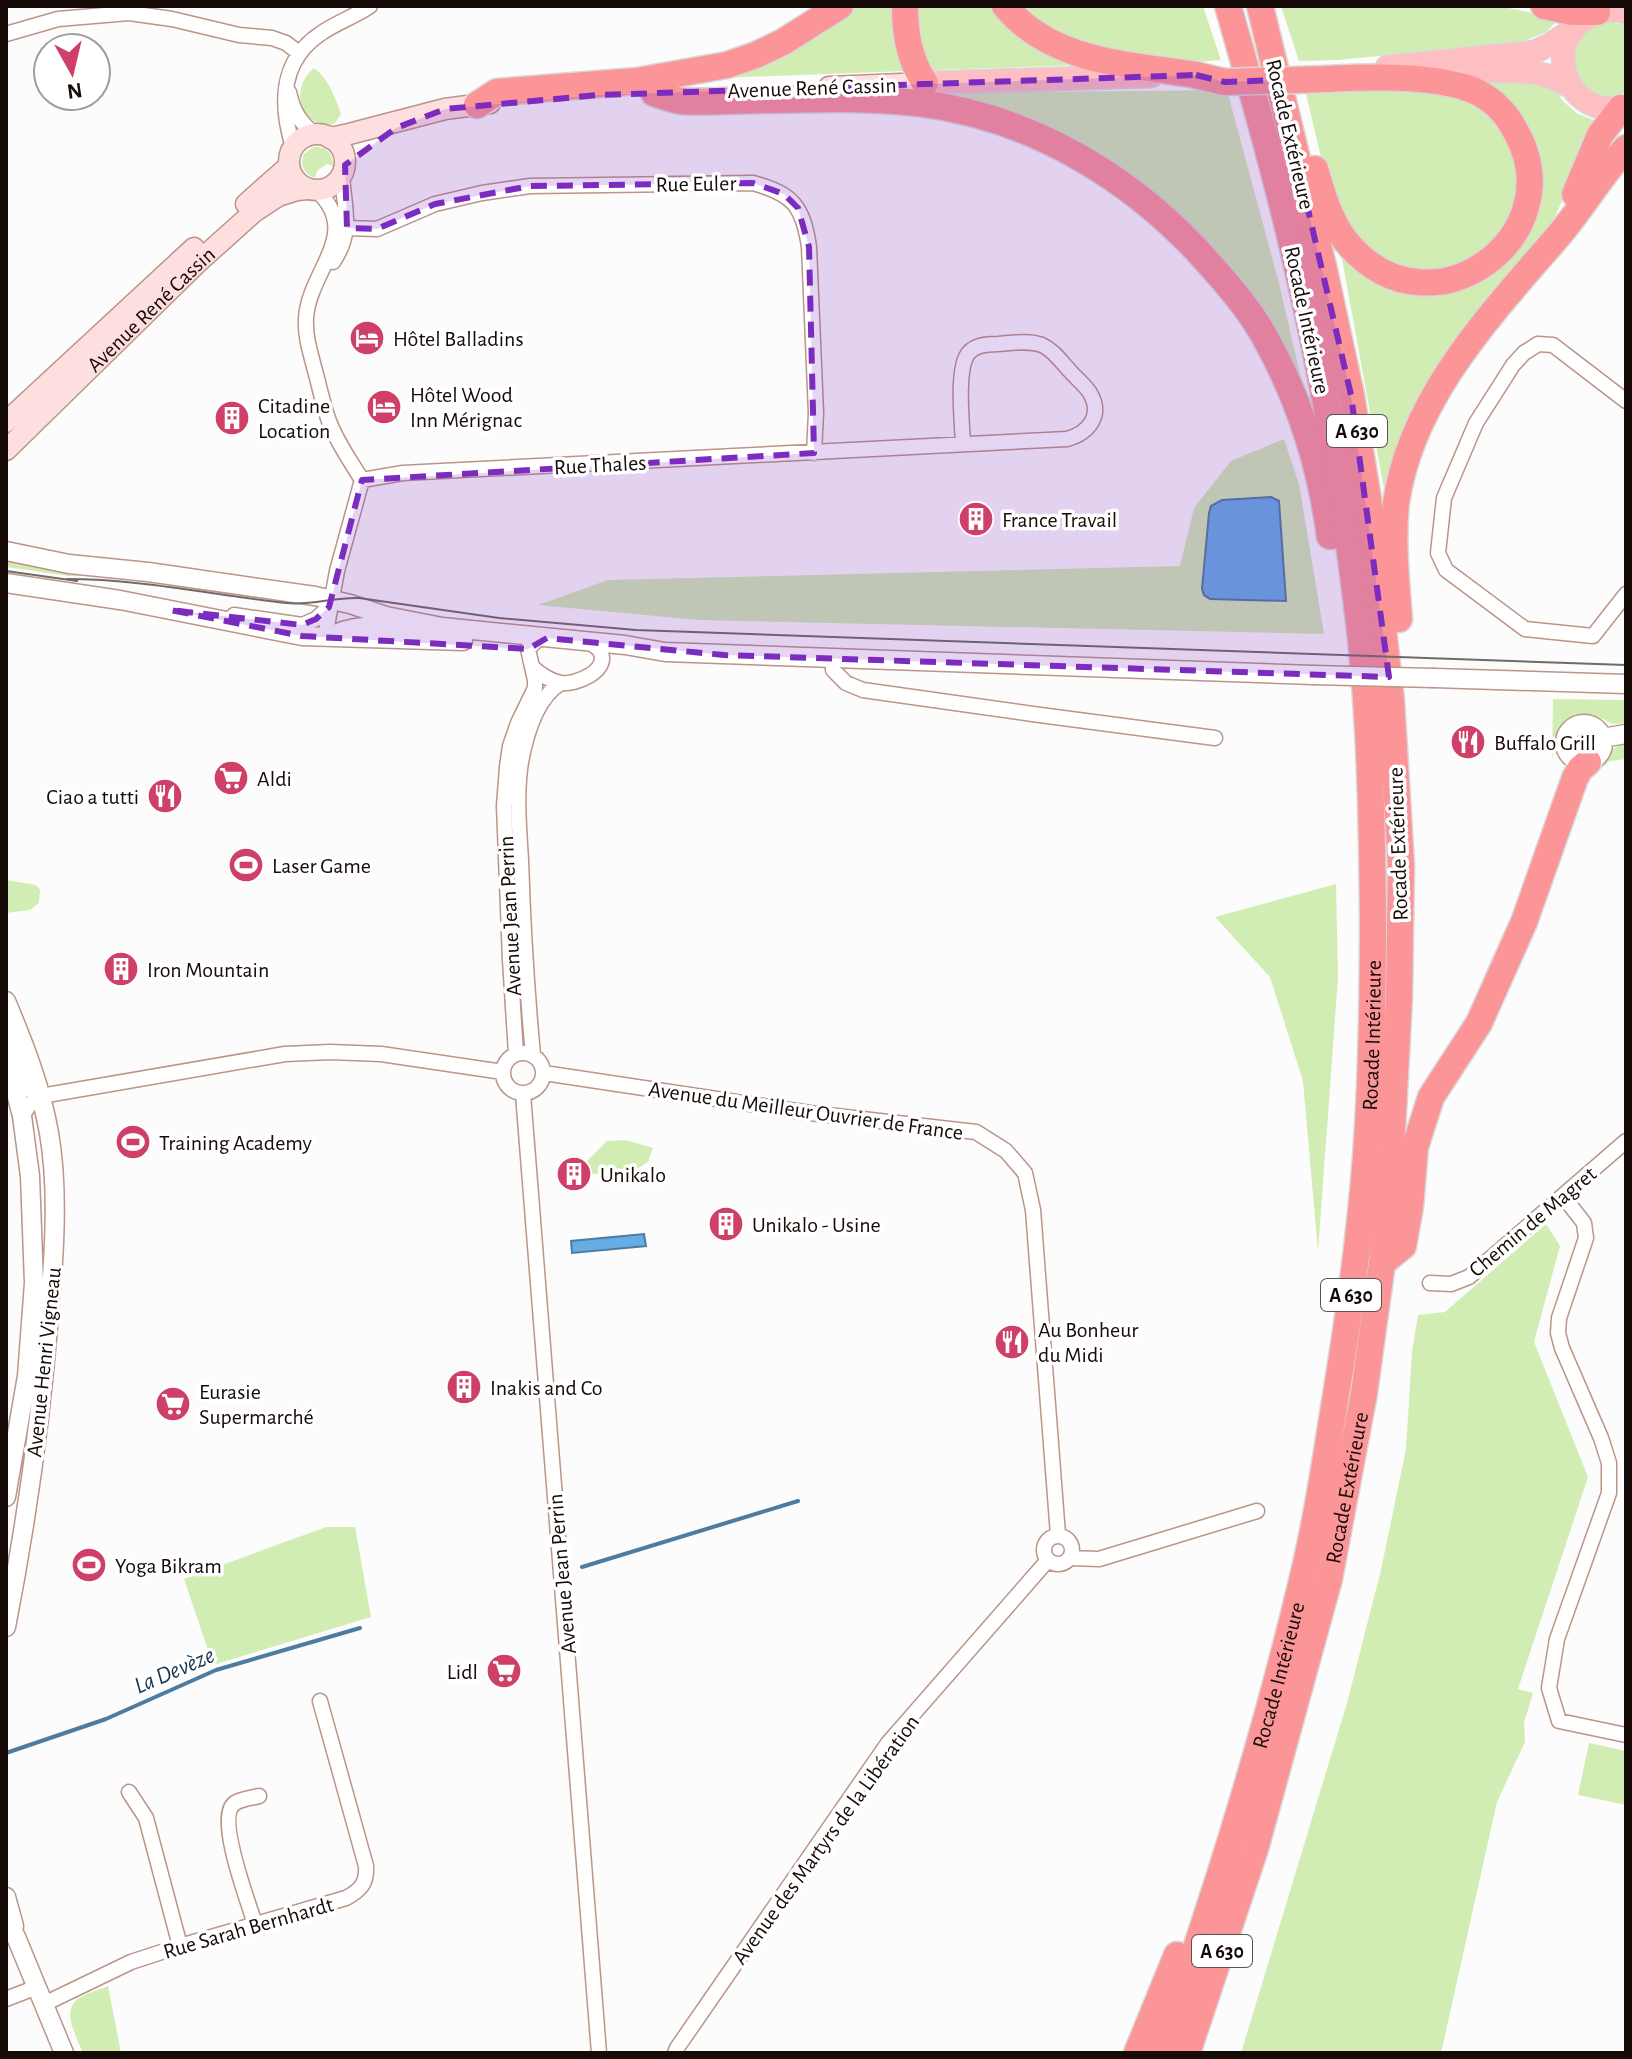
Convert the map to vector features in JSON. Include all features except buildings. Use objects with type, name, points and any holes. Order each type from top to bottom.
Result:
[{"type":"highway","points":[[477,105],[497,92],[637,81],[727,65],[770,49],[840,6]]},
{"type":"highway","points":[[905,6],[909,50],[925,83]]},
{"type":"highway","points":[[1005,6],[1029,28],[1052,43],[1105,62],[1225,82],[1326,74],[1411,79],[1467,88],[1486,97],[1501,110],[1521,140],[1530,176],[1523,217],[1500,251],[1467,275],[1427,283],[1404,281],[1381,273],[1349,245],[1334,222],[1322,193],[1261,8]]},
{"type":"highway","points":[[1216,6],[1274,171]]},
{"type":"highway","name":"Rocade Intérieure","points":[[1160,2053],[1221,1873],[1303,1577],[1351,1303],[1366,1154],[1373,1002],[1372,845],[1366,702],[1351,565],[1325,398],[1299,273],[1228,6]]},
{"type":"highway","points":[[1544,6],[1572,12],[1610,10]]},
{"type":"highway","name":"Rocade Extérieure","points":[[1187,2053],[1255,1849],[1329,1579],[1364,1393],[1382,1263],[1399,998],[1401,865],[1391,700],[1369,505],[1351,395],[1324,270],[1261,8]]},
{"type":"highway","points":[[654,93],[681,101],[867,99],[921,103],[969,112],[1051,142],[1121,183],[1160,213],[1234,292],[1266,338],[1287,382],[1311,445],[1326,512],[1350,685],[1366,702]]},
{"type":"highway","points":[[1548,248],[1600,135],[1623,107]]},
{"type":"highway","points":[[1401,865],[1405,699],[1396,504],[1404,467],[1418,428],[1455,363],[1626,148]]},
{"type":"highway","points":[[1382,1263],[1403,1246],[1415,1147],[1431,1097],[1479,1023],[1524,922],[1575,778],[1588,762]]},
{"type":"highway","points":[[1205,2053],[1255,1891],[1255,1849]]},
{"type":"highway","points":[[1140,2045],[1198,1896],[1221,1873]]},
{"type":"main road","points":[[1326,74],[1534,52],[1571,31],[1582,20],[1610,10]]},
{"type":"main road","points":[[1571,31],[1563,59],[1571,87],[1593,105],[1623,107]]},
{"type":"main road","points":[[1409,66],[1534,72],[1571,87]]},
{"type":"main road","name":"Avenue René Cassin","points":[[323,136],[351,134],[429,112],[477,105],[654,93],[1196,75]]},
{"type":"main road","name":"Avenue René Cassin","points":[[344,170],[359,150],[372,140],[429,112]]},
{"type":"main road","points":[[307,136],[323,136],[342,149],[344,170],[331,186],[312,189],[296,180],[291,157],[307,136]]},
{"type":"main road","name":"Avenue René Cassin","points":[[6,422],[291,157]]},
{"type":"main road","name":"Avenue René Cassin","points":[[6,450],[197,263],[255,211],[278,196],[312,189]]},
{"type":"street","points":[[291,157],[284,102],[289,76],[299,53],[324,31],[370,6]]},
{"type":"street","points":[[6,34],[58,19],[129,13],[172,19],[239,35],[272,38],[286,43],[299,53]]},
{"type":"street","points":[[289,76],[289,92],[296,115],[307,128],[323,136]]},
{"type":"street","points":[[317,281],[339,253],[347,228],[344,170]]},
{"type":"street","name":"Rue Euler","points":[[347,228],[377,229],[435,204],[530,186],[753,183],[784,194],[798,208],[806,224],[809,247],[816,413],[814,453]]},
{"type":"street","points":[[312,189],[332,208],[336,230],[311,294],[306,317],[308,345],[332,429],[362,480],[330,603],[325,637]]},
{"type":"street","name":"Rue Thales","points":[[362,480],[403,473],[814,453],[963,444],[1074,437],[1094,420],[1096,407],[1090,392],[1050,350],[1040,344],[982,344],[967,354],[961,372],[963,444]]},
{"type":"street","points":[[1626,401],[1553,345],[1538,344],[1524,353],[1476,423],[1444,498],[1438,553],[1446,570],[1525,629],[1593,636],[1626,594]]},
{"type":"street","points":[[6,551],[69,564],[148,572],[350,604],[386,616],[442,627],[547,638],[624,655],[665,652],[1626,684]]},
{"type":"street","points":[[6,583],[120,600],[289,634],[441,639],[530,658],[596,648]]},
{"type":"street","points":[[170,610],[214,612],[302,625],[316,619],[330,603]]},
{"type":"street","points":[[325,637],[336,629],[351,625],[442,627]]},
{"type":"street","points":[[530,658],[537,640],[547,638]]},
{"type":"street","name":"Avenue Jean Perrin","points":[[516,1054],[504,806],[513,773],[541,702],[551,689],[561,683],[589,677],[600,664],[596,648]]},
{"type":"street","points":[[530,658],[549,680],[561,683]]},
{"type":"street","name":"Avenue Jean Perrin","points":[[530,658],[535,688],[510,746],[519,811],[524,959],[533,1055]]},
{"type":"street","points":[[833,659],[833,670],[846,683],[863,690],[1215,738]]},
{"type":"street","points":[[1584,725],[1596,729],[1602,738],[1602,750],[1588,762],[1578,761],[1570,755],[1566,744],[1573,728],[1584,725]]},
{"type":"street","points":[[1602,738],[1626,734]]},
{"type":"street","name":"Avenue Henri Vigneau","points":[[6,1001],[28,1052],[50,1135],[55,1238],[46,1362],[22,1412],[21,1543],[6,1627]]},
{"type":"street","name":"Avenue Henri Vigneau","points":[[6,1037],[17,1054],[27,1089],[41,1096]]},
{"type":"street","points":[[22,1116],[30,1104],[41,1096],[285,1054],[381,1054],[503,1072]]},
{"type":"street","points":[[516,1054],[533,1055],[541,1062],[543,1080],[535,1090],[516,1093],[506,1085],[503,1072],[507,1061],[516,1054]]},
{"type":"street","name":"Avenue Henri Vigneau","points":[[6,1056],[22,1116],[30,1176],[34,1283],[27,1376],[6,1497]]},
{"type":"street","name":"Avenue du Meilleur Ouvrier de France","points":[[544,1073],[810,1113],[976,1132],[1006,1151],[1025,1173],[1033,1210],[1058,1535]]},
{"type":"street","name":"Avenue Jean Perrin","points":[[523,1094],[599,2053]]},
{"type":"street","name":"Chemin de Magret","points":[[1430,1283],[1451,1284],[1469,1277],[1626,1141]]},
{"type":"street","points":[[1563,1196],[1584,1223],[1586,1238],[1559,1318],[1558,1333],[1609,1463],[1609,1493],[1557,1639],[1549,1688],[1559,1721],[1626,1735]]},
{"type":"street","points":[[1070,1558],[1099,1559],[1257,1511]]},
{"type":"street","points":[[1063,1536],[1071,1543],[1070,1558],[1062,1564],[1052,1563],[1045,1556],[1043,1546],[1049,1538],[1063,1536]]},
{"type":"street","name":"Avenue des Martyrs de la Libération","points":[[675,2053],[888,1743],[1048,1560]]},
{"type":"street","name":"Rue Sarah Bernhardt","points":[[6,1999],[40,1996],[131,1962],[358,1892],[366,1877],[366,1866],[320,1701]]},
{"type":"street","points":[[129,1792],[146,1818],[180,1946]]},
{"type":"street","points":[[255,1924],[234,1856],[228,1816],[235,1803],[259,1796]]},
{"type":"street","points":[[6,1897],[16,1937]]},
{"type":"street","points":[[6,1916],[64,2053]]},
{"type":"highlighted area","points":[[1196,75],[1225,82],[1278,80],[1351,395],[1389,677],[724,655],[547,638],[528,649],[302,636],[170,610],[302,625],[316,619],[329,607],[362,480],[814,453],[809,247],[798,208],[784,194],[753,183],[530,186],[435,204],[377,229],[347,228],[345,165],[396,128],[445,109],[599,95]]},
{"type":"green space","points":[[853,6],[895,6],[905,71],[694,79],[826,25]]},
{"type":"green space","points":[[913,6],[992,6],[997,13],[1081,65],[933,70],[918,54]]},
{"type":"green space","points":[[1019,6],[1203,6],[1221,60],[1185,63],[1078,44],[1035,23]]},
{"type":"green space","points":[[1281,6],[1498,6],[1560,18],[1546,32],[1524,41],[1339,60],[1299,61]]},
{"type":"green space","points":[[1609,22],[1626,25],[1626,92],[1609,96],[1595,93],[1583,84],[1576,72],[1574,57],[1578,43],[1589,31]]},
{"type":"green space","points":[[314,68],[328,83],[339,108],[341,114],[334,124],[313,120],[302,105],[302,86]]},
{"type":"green space","points":[[1472,79],[1543,84],[1555,90],[1578,114],[1597,121],[1551,226],[1386,500],[1340,248],[1455,288],[1539,183]]},
{"type":"green space","points":[[1381,88],[1456,96],[1491,119],[1506,139],[1514,161],[1515,186],[1511,209],[1500,232],[1483,251],[1461,265],[1408,271],[1383,260],[1355,236],[1334,199],[1305,90]]},
{"type":"green space","points":[[1227,90],[1280,287],[1306,401],[1124,173],[918,93]]},
{"type":"green space","points":[[313,147],[328,151],[333,161],[333,166],[327,164],[317,171],[315,178],[305,172],[302,165],[304,154]]},
{"type":"green space","points":[[1284,439],[1299,484],[1324,634],[698,620],[538,605],[608,580],[1180,566],[1194,508],[1231,461]]},
{"type":"green space","points":[[6,560],[93,575],[69,576],[6,567]]},
{"type":"green space","points":[[1553,699],[1626,700],[1626,723],[1612,723],[1584,714],[1569,718],[1556,741],[1552,759]]},
{"type":"green space","points":[[1584,733],[1591,736],[1594,743],[1591,750],[1584,753],[1577,750],[1574,743],[1577,736]]},
{"type":"green space","points":[[1626,743],[1626,759],[1610,761],[1581,785],[1614,749]]},
{"type":"green space","points":[[6,880],[36,885],[40,890],[39,903],[30,910],[6,913]]},
{"type":"green space","points":[[1336,884],[1338,977],[1318,1252],[1303,1081],[1270,977],[1215,917]]},
{"type":"green space","points":[[626,1140],[653,1148],[648,1162],[630,1173],[590,1174],[587,1161],[607,1141]]},
{"type":"green space","points":[[1546,1224],[1560,1246],[1534,1342],[1588,1477],[1518,1689],[1533,1693],[1524,1723],[1525,1742],[1497,1802],[1441,2053],[1241,2053],[1347,1703],[1381,1570],[1406,1449],[1412,1352],[1418,1315],[1445,1312]]},
{"type":"green space","points":[[326,1527],[355,1527],[371,1617],[213,1665],[184,1579]]},
{"type":"green space","points":[[1589,1743],[1626,1751],[1626,1805],[1578,1795]]},
{"type":"green space","points":[[108,1986],[121,2053],[83,2053],[72,2025],[73,2004],[85,1995]]},
{"type":"water","points":[[1271,497],[1279,501],[1286,601],[1210,599],[1202,589],[1211,506],[1222,500]]},
{"type":"water","points":[[644,1234],[646,1246],[572,1253],[571,1241]]},
{"type":"waterway","name":"La Devèze","points":[[582,1567],[798,1501]]},
{"type":"waterway","name":"La Devèze","points":[[6,1753],[106,1719],[216,1670],[360,1628]]},
{"type":"tram line","points":[[6,571],[77,581]]},
{"type":"tram line","points":[[67,579],[150,584],[295,604],[359,598],[499,618],[636,630],[1626,665]]},
{"type":"place","name":"Hôtel Balladins","points":[[367,338]]},
{"type":"place","name":"Hôtel Wood Inn Mérignac","points":[[384,407]]},
{"type":"place","name":"Citadine Location","points":[[232,418]]},
{"type":"place","name":"France Travail","points":[[976,519]]},
{"type":"place","name":"Buffalo Grill","points":[[1468,742]]},
{"type":"place","name":"Aldi","points":[[231,778]]},
{"type":"place","name":"Ciao a tutti","points":[[165,796]]},
{"type":"place","name":"Laser Game","points":[[246,865]]},
{"type":"place","name":"Iron Mountain","points":[[121,969]]},
{"type":"place","name":"Training Academy","points":[[133,1142]]},
{"type":"place","name":"Unikalo","points":[[574,1174]]},
{"type":"place","name":"Unikalo - Usine","points":[[726,1224]]},
{"type":"place","name":"Au Bonheur du Midi","points":[[1012,1342]]},
{"type":"place","name":"Inakis and Co","points":[[464,1387]]},
{"type":"place","name":"Eurasie Supermarché","points":[[173,1404]]},
{"type":"place","name":"Yoga Bikram","points":[[89,1565]]},
{"type":"place","name":"Lidl","points":[[504,1671]]}]
